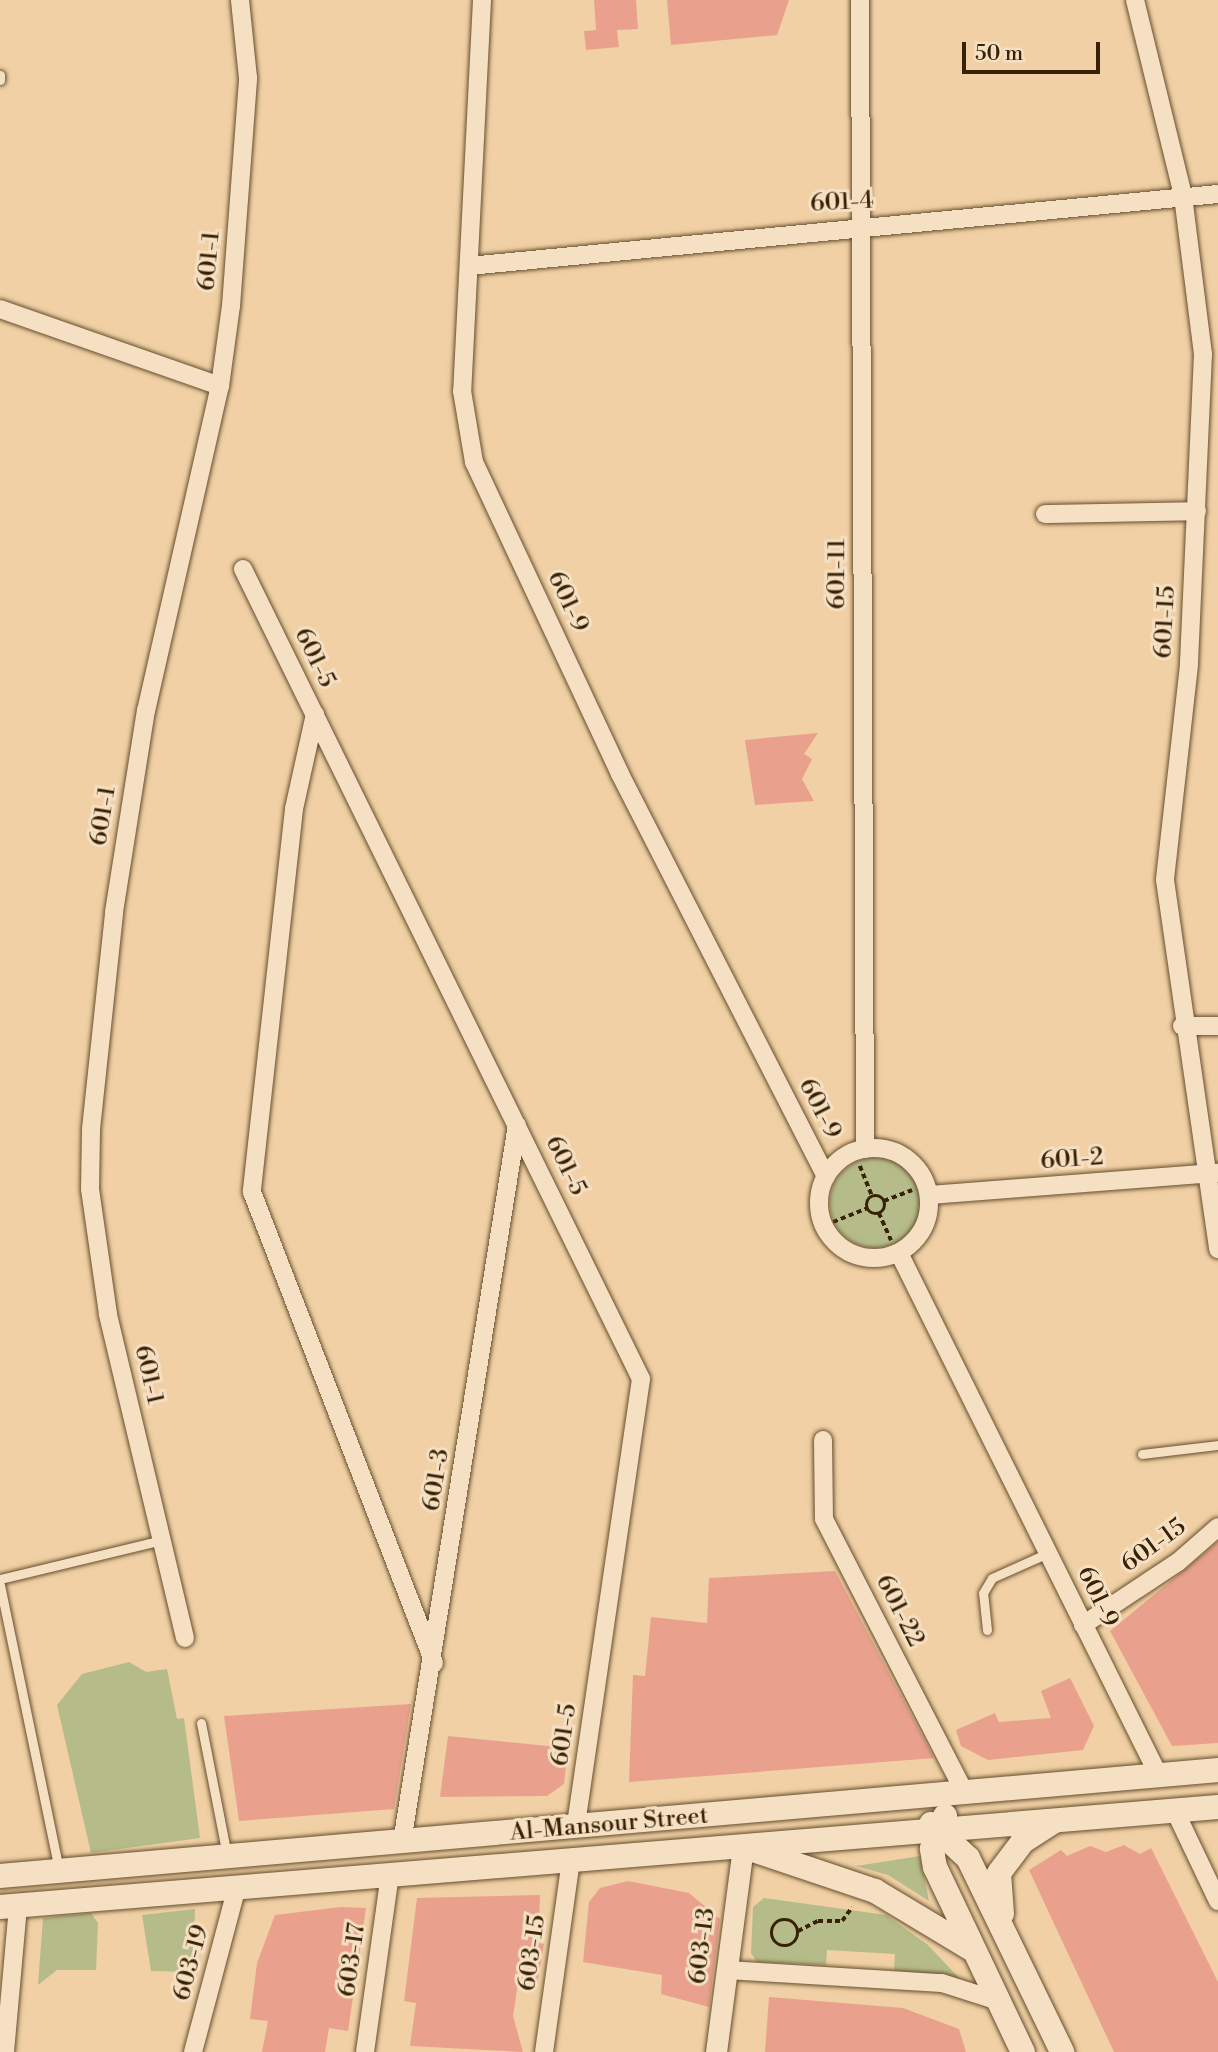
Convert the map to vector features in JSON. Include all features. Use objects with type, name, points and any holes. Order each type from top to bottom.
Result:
[{"type":"main road","name":"Al-Mansour Street","points":[[0,1875],[966,1795],[1218,1770]]},
{"type":"main road","points":[[966,1795],[938,1830],[935,1867],[1023,2052]]},
{"type":"main road","points":[[891,1801],[938,1830],[968,1858],[1062,2052]]},
{"type":"main road","name":"Al-Mansour Street","points":[[9,1906],[1218,1807]]},
{"type":"main road","points":[[1006,1936],[999,1873],[1022,1842],[1056,1821]]},
{"type":"main road","points":[[743,1846],[875,1891],[973,1950]]},
{"type":"street","name":"601-1","points":[[185,1638],[96,1248],[91,1129],[114,912],[146,711],[220,386],[245,142],[248,78],[240,0]]},
{"type":"street","name":"601-9","points":[[481,0],[462,391],[474,462],[620,774],[826,1176]]},
{"type":"street","name":"601-11","points":[[860,0],[861,1155]]},
{"type":"street","name":"601-15","points":[[1135,0],[1183,196],[1203,354],[1189,665],[1165,857],[1182,1026],[1210,1174],[1218,1249]]},
{"type":"street","name":"601-4","points":[[469,265],[1218,194]]},
{"type":"street","points":[[0,309],[220,386]]},
{"type":"street","points":[[1045,514],[1197,511]]},
{"type":"street","name":"601-5","points":[[243,569],[641,1379],[576,1827]]},
{"type":"street","points":[[315,715],[294,809],[252,1192],[434,1663]]},
{"type":"street","points":[[1182,1026],[1218,1026]]},
{"type":"street","name":"601-3","points":[[402,1842],[434,1663],[517,1125]]},
{"type":"street","points":[[861,1155],[907,1159],[923,1192],[923,1229],[896,1249],[865,1258],[834,1241],[819,1210],[826,1176],[861,1155]]},
{"type":"street","name":"601-2","points":[[923,1192],[1210,1174]]},
{"type":"street","name":"601-9","points":[[896,1249],[1157,1774]]},
{"type":"street","name":"601-22","points":[[823,1440],[824,1519],[966,1795]]},
{"type":"street","name":"601-15","points":[[1083,1625],[1178,1562],[1218,1527]]},
{"type":"street","points":[[1175,1811],[1218,1901]]},
{"type":"street","name":"603-13","points":[[716,2052],[743,1846]]},
{"type":"street","name":"603-15","points":[[544,2052],[571,1860]]},
{"type":"street","name":"603-17","points":[[365,2052],[390,1875]]},
{"type":"street","name":"603-19","points":[[193,2052],[237,1888]]},
{"type":"street","points":[[5,2052],[9,1906]]},
{"type":"street","points":[[727,1970],[943,1983],[998,2001]]},
{"type":"lane","points":[[0,75],[0,80]]},
{"type":"lane","points":[[1142,1454],[1218,1445]]},
{"type":"lane","points":[[0,1579],[162,1540]]},
{"type":"lane","points":[[987,1630],[981,1609],[992,1578],[1048,1553]]},
{"type":"lane","points":[[0,1586],[60,1871]]},
{"type":"lane","points":[[201,1723],[228,1856]]},
{"type":"path","points":[[861,1155],[872,1196],[868,1208]]},
{"type":"path","points":[[872,1196],[884,1201],[923,1192]]},
{"type":"path","points":[[879,1213],[884,1201]]},
{"type":"path","points":[[833,1222],[868,1208],[879,1213],[896,1249]]},
{"type":"path","points":[[798,1931],[784,1920],[772,1936],[789,1946],[798,1931],[818,1921],[842,1921],[852,1907]]},
{"type":"green space","points":[[875,1158],[892,1161],[907,1171],[917,1186],[920,1203],[917,1220],[907,1235],[892,1245],[875,1248],[858,1245],[843,1235],[833,1220],[830,1203],[833,1186],[843,1171],[858,1161]]},
{"type":"green space","points":[[129,1662],[146,1672],[167,1669],[177,1719],[184,1718],[200,1838],[91,1853],[57,1705],[82,1674]]},
{"type":"green space","points":[[920,1856],[929,1901],[888,1875],[856,1866]]},
{"type":"green space","points":[[764,1898],[886,1915],[928,1945],[962,1981],[894,1970],[895,1954],[827,1950],[826,1965],[757,1962],[751,1953],[753,1907]]},
{"type":"green space","points":[[195,1909],[193,1972],[151,1971],[142,1915]]},
{"type":"green space","points":[[91,1913],[98,1923],[96,1970],[57,1970],[38,1985],[43,1918]]},
{"type":"building","points":[[594,0],[636,0],[638,29],[617,30],[619,47],[586,50],[584,31],[596,30]]},
{"type":"building","points":[[667,0],[789,0],[777,35],[671,45]]},
{"type":"building","points":[[818,733],[804,754],[812,759],[802,779],[814,801],[755,805],[745,740]]},
{"type":"building","points":[[1218,1542],[1218,1743],[1172,1746],[1110,1631]]},
{"type":"building","points":[[835,1571],[934,1758],[629,1782],[633,1675],[645,1676],[651,1617],[707,1623],[709,1578]]},
{"type":"building","points":[[1070,1678],[1094,1726],[1083,1750],[988,1760],[961,1746],[956,1730],[995,1713],[999,1722],[1051,1718],[1041,1691]]},
{"type":"building","points":[[411,1704],[394,1809],[239,1821],[224,1716]]},
{"type":"building","points":[[448,1736],[568,1748],[564,1784],[547,1796],[440,1797]]},
{"type":"building","points":[[1124,1845],[1140,1854],[1151,1848],[1218,1982],[1218,2052],[1114,2052],[1029,1870],[1061,1850],[1067,1856],[1090,1846],[1106,1852]]},
{"type":"building","points":[[628,1881],[689,1893],[720,1919],[709,2007],[661,1994],[662,1975],[583,1962],[589,1902],[600,1888]]},
{"type":"building","points":[[540,1895],[538,1943],[544,1944],[537,1985],[518,1983],[513,2016],[523,2052],[410,2046],[416,2003],[404,2001],[417,1898]]},
{"type":"building","points":[[341,1907],[366,1908],[348,2031],[329,2028],[325,2052],[262,2052],[268,2021],[250,2019],[257,1963],[275,1915]]},
{"type":"building","points":[[769,1997],[903,2008],[959,2029],[966,2052],[765,2052]]}]
